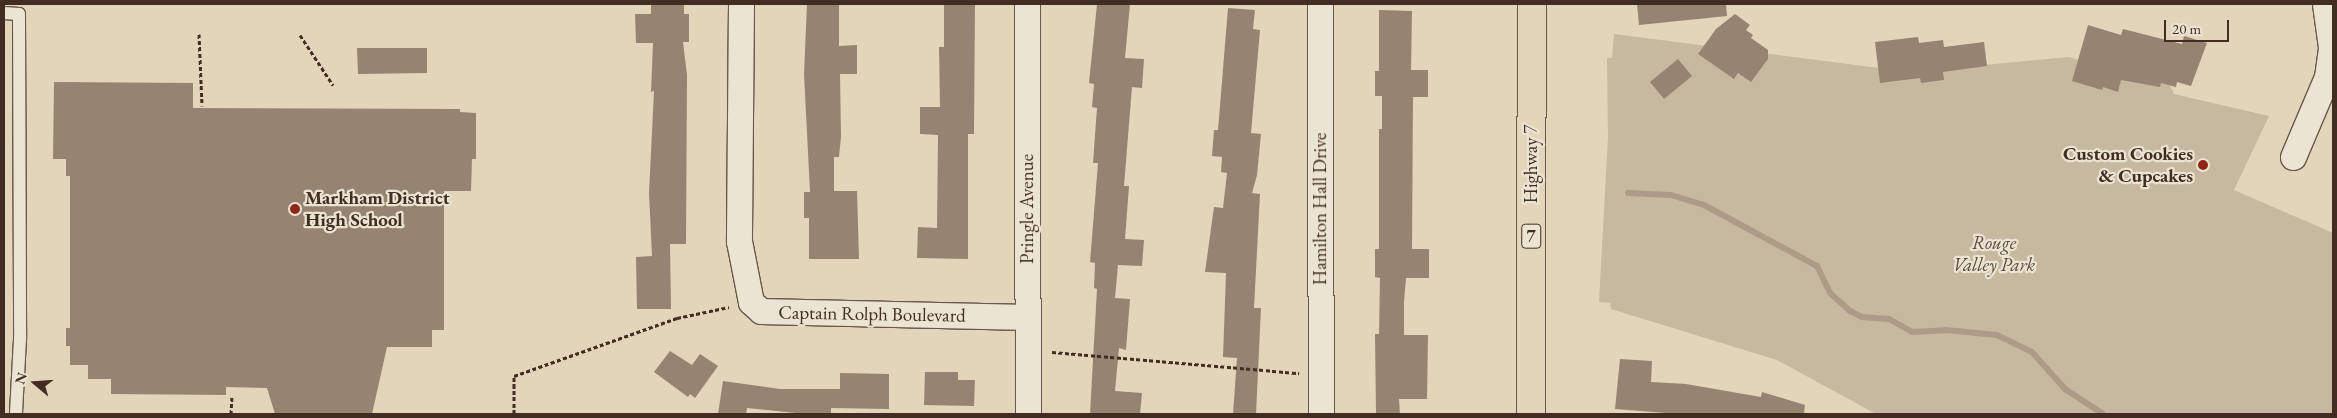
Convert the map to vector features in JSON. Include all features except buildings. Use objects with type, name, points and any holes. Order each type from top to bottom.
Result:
[{"type":"main road","name":"Highway 7","points":[[1531,414],[1532,4]]},
{"type":"street","name":"Captain Rolph Boulevard","points":[[742,4],[739,241],[752,302],[761,311],[1027,317]]},
{"type":"street","name":"Pringle Avenue","points":[[1027,4],[1028,414]]},
{"type":"street","name":"Hamilton Hall Drive","points":[[1320,4],[1321,414]]},
{"type":"street","points":[[2293,157],[2327,77],[2331,47],[2325,4]]},
{"type":"lane","points":[[4,13],[19,14],[20,339],[16,414]]},
{"type":"path","points":[[200,34],[202,106]]},
{"type":"path","points":[[300,35],[333,85]]},
{"type":"path","points":[[514,414],[514,376],[677,318],[752,302]]},
{"type":"path","points":[[1028,350],[1321,375]]},
{"type":"path","points":[[231,414],[232,398]]},
{"type":"green space","name":"Rouge Valley Park","points":[[1614,34],[1910,72],[2068,57],[2169,83],[2174,94],[2269,116],[2234,190],[2333,233],[2333,414],[1876,414],[1777,360],[1611,309],[1610,303],[1599,302],[1608,137],[1607,58],[1612,58]]},
{"type":"waterway","points":[[1628,193],[1671,195],[1704,205],[1817,266],[1830,293],[1850,311],[1862,317],[1889,319],[1912,332],[1946,330],[1997,335],[2032,352],[2065,389],[2103,414]]},
{"type":"place","name":"Custom Cookies & Cupcakes","points":[[2203,165]]},
{"type":"place","name":"Markham District High School","points":[[295,209]]}]
